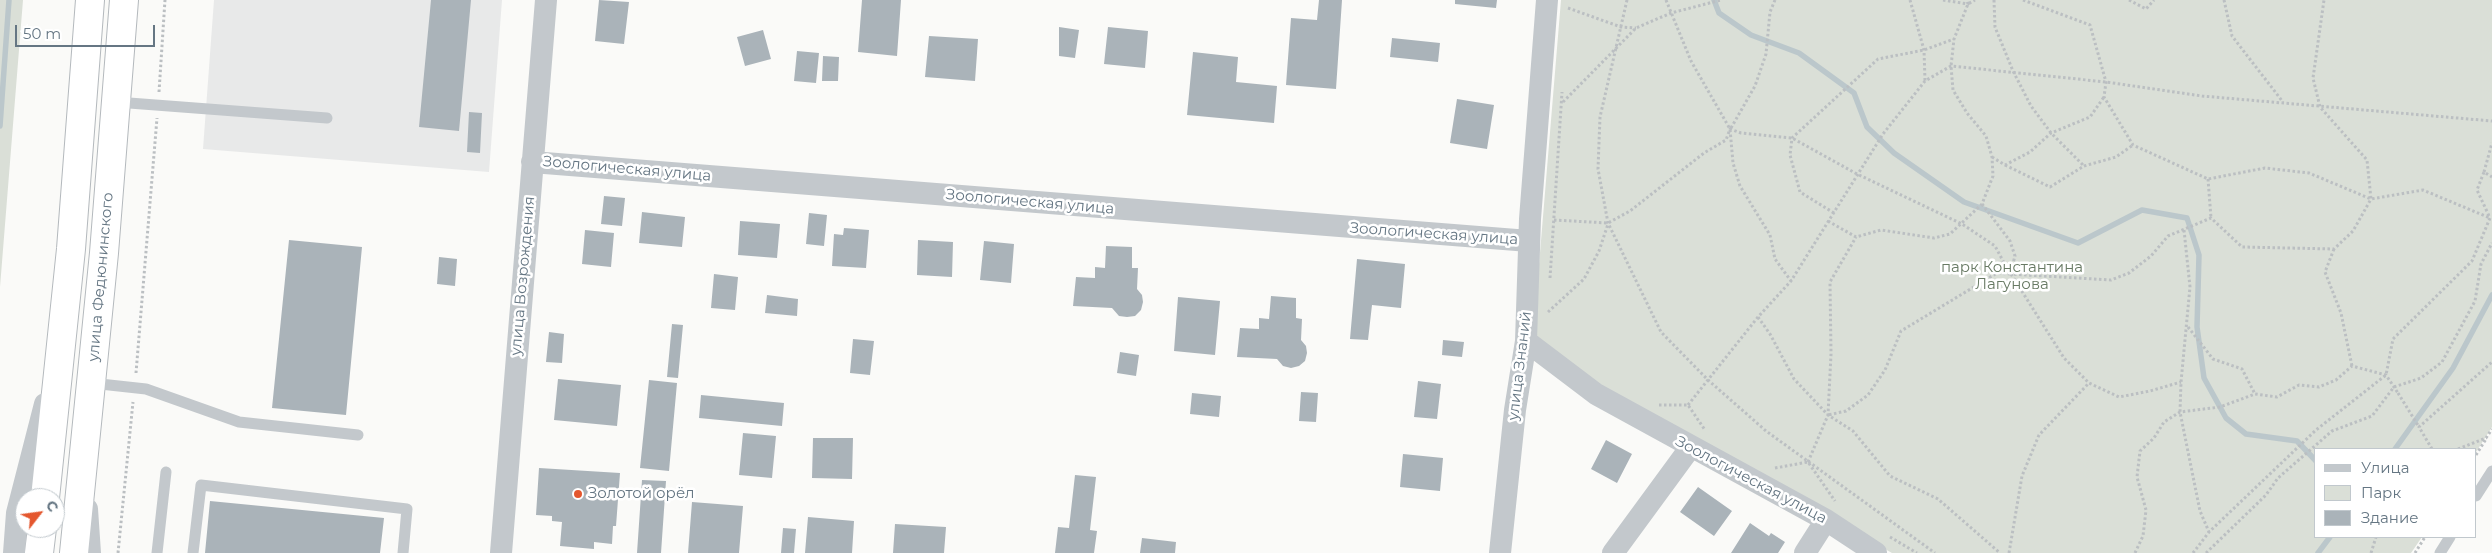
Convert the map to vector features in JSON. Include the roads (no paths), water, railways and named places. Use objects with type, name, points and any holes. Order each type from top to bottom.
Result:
[{"type":"highway","points":[[46,488],[61,345],[90,0]]},
{"type":"highway","name":"улица Федюнинского","points":[[74,553],[91,382],[124,0]]},
{"type":"highway","points":[[40,553],[41,538]]},
{"type":"street","name":"улица Возрождения","points":[[500,553],[546,0]]},
{"type":"street","name":"улица Знаний","points":[[1500,553],[1515,410],[1526,341],[1529,240],[1558,4]]},
{"type":"street","name":"Зоологическая улица","points":[[532,162],[1529,240]]},
{"type":"street","name":"Зоологическая улица","points":[[1526,341],[1596,394],[1690,448],[1833,514],[1881,544]]},
{"type":"street","points":[[14,553],[17,513],[61,345]]},
{"type":"street","points":[[1613,553],[1690,448]]},
{"type":"street","points":[[84,456],[90,553]]},
{"type":"street","points":[[1804,553],[1833,514]]},
{"type":"lane","points":[[116,102],[327,118]]},
{"type":"lane","points":[[91,382],[154,392],[240,422],[358,435]]},
{"type":"lane","points":[[2477,494],[2492,471]]},
{"type":"lane","points":[[157,553],[166,472]]},
{"type":"lane","points":[[193,553],[201,485],[407,509],[403,553]]},
{"type":"lane","points":[[2440,553],[2449,538]]},
{"type":"waterway","points":[[0,126],[9,0]]},
{"type":"waterway","points":[[1714,0],[1719,13],[1751,35],[1799,53],[1854,93],[1867,127],[1894,153],[1964,202],[2078,243],[2142,210],[2187,218],[2199,255],[2197,327],[2204,378],[2226,418],[2246,434],[2297,441],[2314,459]]},
{"type":"waterway","points":[[2396,448],[2453,368],[2492,295]]},
{"type":"waterway","points":[[2318,553],[2329,538]]},
{"type":"place","name":"Золотой орёл","points":[[578,494]]},
{"type":"park label","name":"парк Константина Лагунова","points":[[2012,276]]}]
